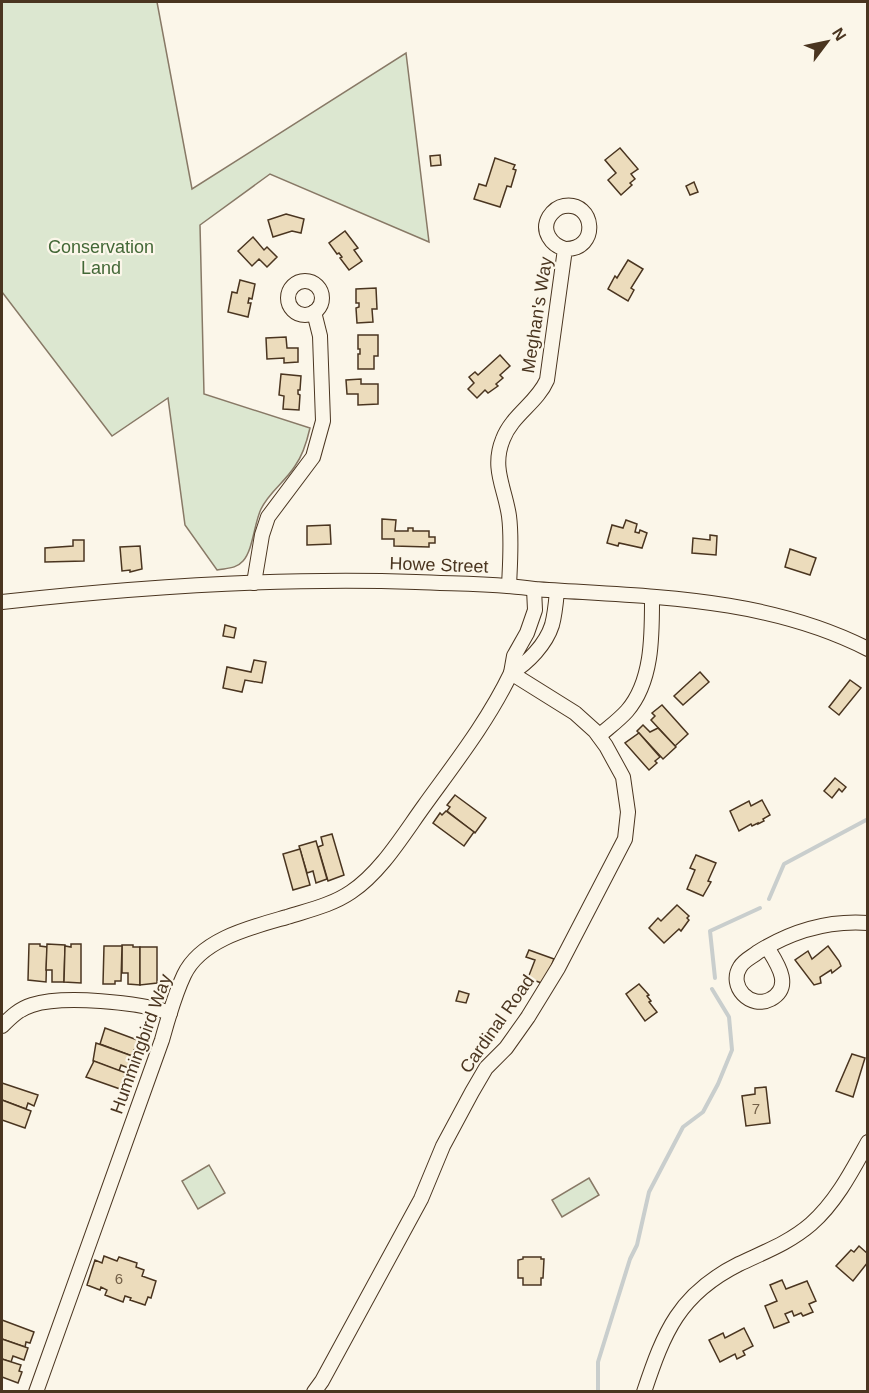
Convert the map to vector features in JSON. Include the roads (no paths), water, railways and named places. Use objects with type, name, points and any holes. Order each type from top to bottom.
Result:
[{"type":"street","name":"Meghan's Way","points":[[509,586],[510,524],[499,478],[499,452],[508,429],[537,398],[547,380],[565,249]]},
{"type":"street","points":[[254,583],[262,535],[268,517],[314,457],[323,421],[320,336],[314,312]]},
{"type":"street","name":"Howe Street","points":[[2,603],[128,590],[254,583],[368,580],[509,586],[698,600],[753,609],[811,625],[867,649]]},
{"type":"street","name":"Hummingbird Way","points":[[36,1392],[184,974],[199,955],[216,943],[335,901],[351,892],[370,876],[471,741],[511,673],[514,656],[527,633],[535,610],[534,589]]},
{"type":"street","name":"Hummingbird Way","points":[[511,673],[528,660],[548,634],[552,626],[557,591]]},
{"type":"street","points":[[599,736],[627,711],[641,688],[647,664],[652,597]]},
{"type":"street","name":"Cardinal Road","points":[[314,1392],[421,1199],[443,1146],[472,1092],[486,1068],[506,1048],[552,978],[625,839],[628,812],[622,777],[606,746],[575,713],[511,673]]},
{"type":"street","points":[[767,947],[800,931],[818,926],[835,923],[867,923]]},
{"type":"street","points":[[2,1026],[17,1011],[33,1005],[65,1000],[155,1008],[170,1013]]},
{"type":"street","points":[[644,1392],[665,1334],[689,1301],[724,1272],[786,1242],[812,1224],[835,1198],[867,1142]]},
{"type":"waterway","points":[[769,899],[784,864],[868,819]]},
{"type":"waterway","points":[[715,978],[710,931],[760,908]]},
{"type":"waterway","points":[[598,1392],[598,1362],[630,1259],[637,1245],[649,1192],[683,1127],[703,1112],[732,1050],[729,1017],[712,989]]},
{"type":"park label","name":"Conservation Land","points":[[101,257]]}]
